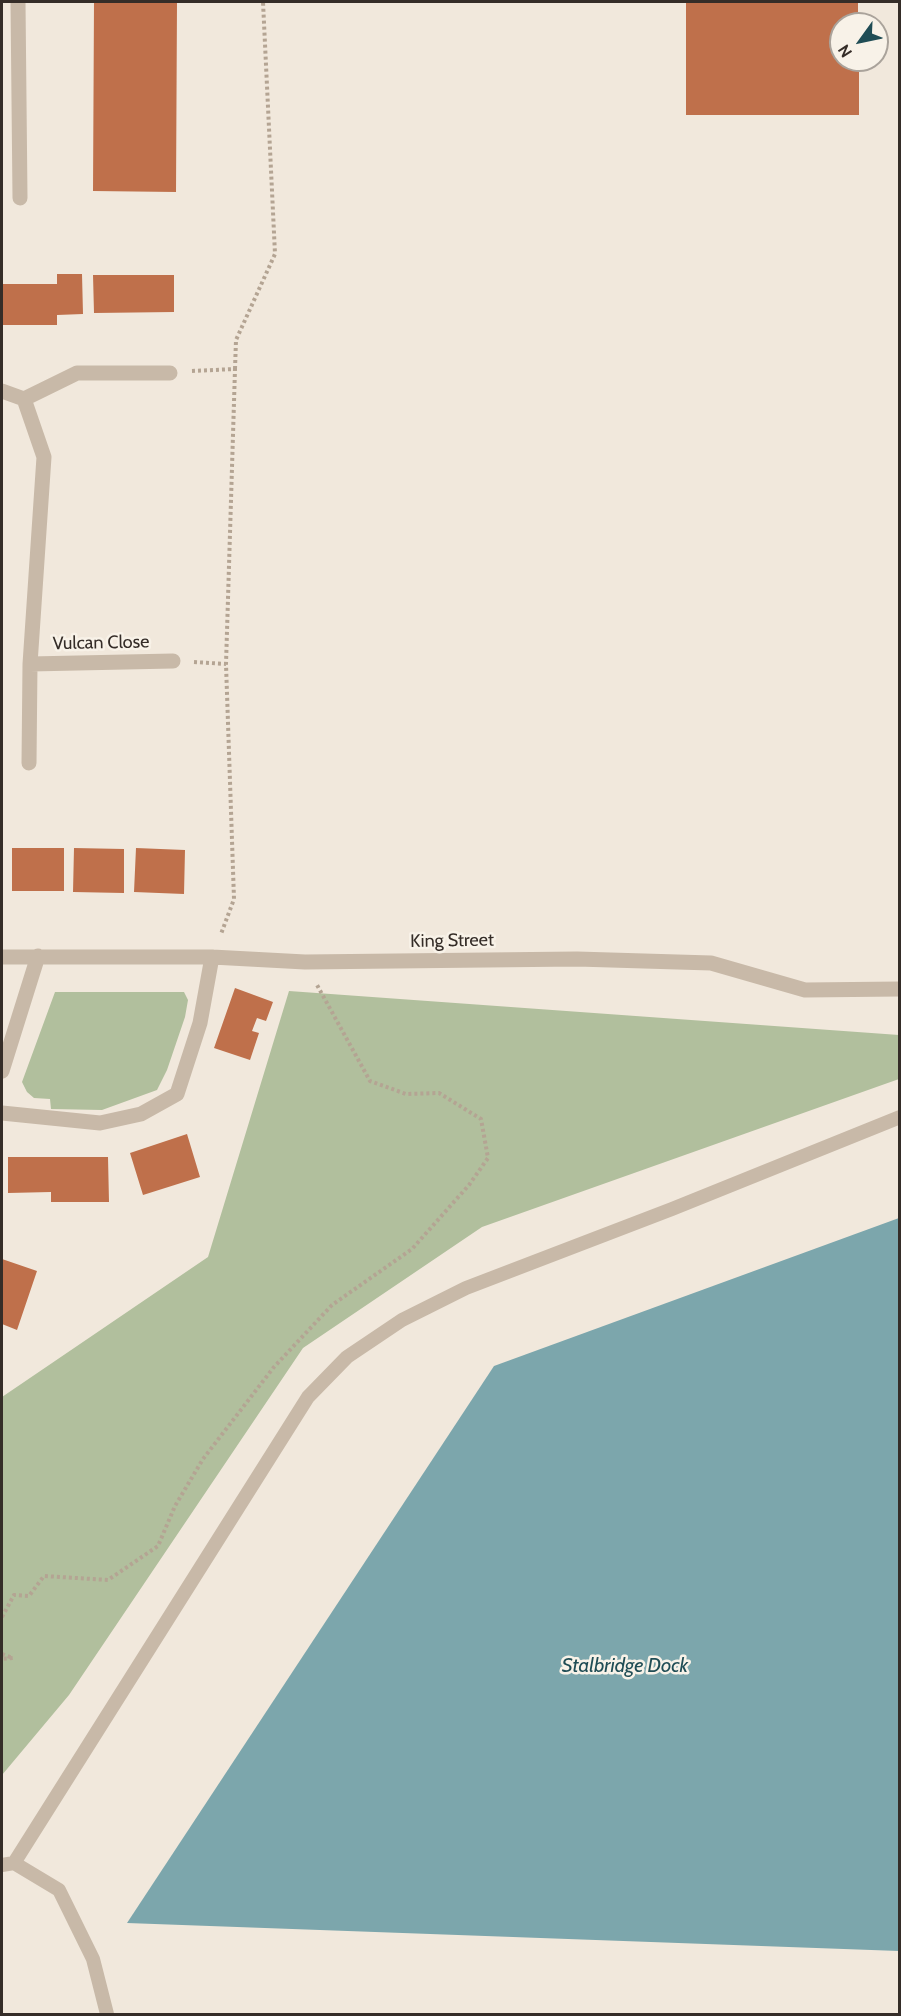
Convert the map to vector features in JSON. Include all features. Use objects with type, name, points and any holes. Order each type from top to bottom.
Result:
[{"type":"street","points":[[18,2],[20,198]]},
{"type":"street","points":[[2,391],[24,399],[77,373],[170,372]]},
{"type":"street","name":"Vulcan Close","points":[[24,399],[44,457],[30,664],[29,763]]},
{"type":"street","name":"Vulcan Close","points":[[30,664],[173,661]]},
{"type":"street","points":[[2,1071],[38,956]]},
{"type":"street","name":"King Street","points":[[2,957],[212,957],[305,962],[577,959],[711,963],[805,990],[900,989]]},
{"type":"street","points":[[2,1113],[100,1123],[141,1114],[177,1094],[200,1023],[212,957]]},
{"type":"lane","points":[[107,2014],[93,1959],[59,1890],[8,1864],[308,1397],[347,1357],[402,1320],[466,1288],[672,1209],[900,1117]]},
{"type":"path","points":[[212,957],[234,899],[226,664],[236,340],[274,254],[263,2]]},
{"type":"path","points":[[170,372],[235,369]]},
{"type":"path","points":[[173,661],[226,664]]},
{"type":"path","points":[[2,1617],[14,1595],[30,1596],[44,1576],[108,1580],[158,1546],[175,1506],[203,1459],[274,1367],[332,1305],[412,1250],[469,1185],[488,1158],[481,1119],[439,1093],[406,1094],[370,1081],[305,962]]},
{"type":"path","points":[[2,1654],[13,1658],[2,1659]]},
{"type":"green space","points":[[289,991],[899,1035],[899,1079],[482,1227],[303,1348],[69,1695],[2,1775],[2,1397],[208,1257]]},
{"type":"green space","points":[[55,992],[184,992],[188,1000],[185,1017],[167,1070],[157,1090],[102,1110],[51,1109],[50,1099],[34,1098],[27,1092],[22,1082]]},
{"type":"water","name":"Stalbridge Dock","points":[[899,1218],[899,1951],[127,1923],[494,1366]]},
{"type":"building","points":[[94,2],[177,2],[176,192],[93,191]]},
{"type":"building","points":[[686,2],[858,2],[858,12],[829,12],[829,72],[859,72],[859,115],[686,115]]},
{"type":"building","points":[[57,274],[82,274],[83,314],[57,315],[57,325],[2,325],[2,284],[57,284]]},
{"type":"building","points":[[93,275],[174,275],[174,312],[94,313]]},
{"type":"building","points":[[12,848],[64,848],[64,891],[12,891]]},
{"type":"building","points":[[74,848],[124,849],[124,893],[73,892]]},
{"type":"building","points":[[136,848],[185,850],[184,894],[134,892]]},
{"type":"building","points":[[235,988],[273,1002],[266,1021],[257,1018],[252,1031],[259,1033],[250,1060],[214,1048]]},
{"type":"building","points":[[187,1134],[200,1177],[143,1195],[130,1153]]},
{"type":"building","points":[[8,1157],[108,1157],[109,1202],[51,1202],[51,1192],[8,1193]]},
{"type":"building","points":[[2,1259],[37,1271],[17,1330],[2,1324]]}]
